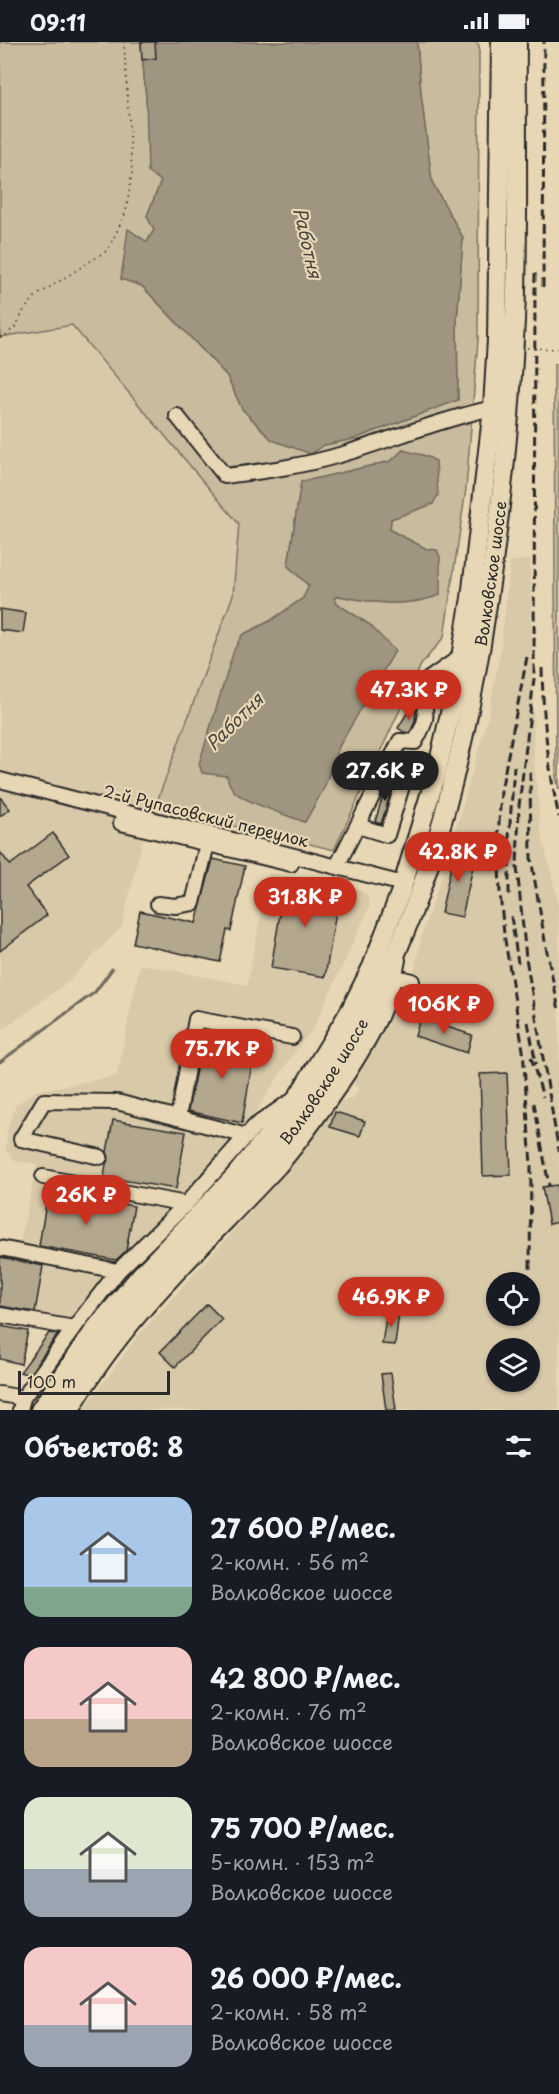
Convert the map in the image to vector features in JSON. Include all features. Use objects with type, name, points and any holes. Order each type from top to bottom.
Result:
[{"type":"main road","name":"Волковское шоссе","points":[[40,1410],[96,1328],[140,1276],[235,1176],[299,1095],[372,967],[402,888],[438,768],[462,656],[493,408],[497,339],[501,42]]},
{"type":"main road","name":"Волковское шоссе","points":[[58,1410],[85,1368],[129,1309],[271,1158],[306,1112],[391,976],[401,940],[442,824],[466,733],[477,676],[505,468],[515,316],[517,42]]},
{"type":"street","points":[[177,416],[225,476],[286,468],[331,457],[460,415],[493,408]]},
{"type":"street","points":[[337,866],[400,741],[415,742],[424,725],[427,710],[421,694],[429,679],[462,656]]},
{"type":"street","points":[[358,825],[387,835],[406,773],[387,767]]},
{"type":"street","name":"2-й Рупасовский переулок","points":[[0,780],[337,866],[402,888]]},
{"type":"street","points":[[120,823],[402,888]]},
{"type":"street","points":[[158,904],[175,906],[193,903],[207,844]]},
{"type":"street","points":[[72,1410],[97,1370],[130,1328],[303,1138],[368,1040],[393,988],[391,976],[412,981]]},
{"type":"street","points":[[178,1118],[196,1019],[292,1037]]},
{"type":"street","points":[[0,1394],[21,1404],[74,1328],[118,1271],[186,1204],[255,1126],[299,1095]]},
{"type":"street","points":[[100,1158],[21,1139],[44,1101],[117,1102],[247,1136]]},
{"type":"street","points":[[43,1177],[186,1204]]},
{"type":"street","points":[[0,1248],[118,1271]]},
{"type":"street","points":[[0,1315],[74,1328]]},
{"type":"path","points":[[0,337],[6,336],[16,326],[24,310],[36,296],[108,250],[126,212],[132,172],[124,42]]},
{"type":"path","points":[[525,348],[559,349]]},
{"type":"shaded area","points":[[0,42],[141,42],[146,97],[161,181],[147,216],[154,230],[147,242],[129,230],[121,279],[142,286],[227,376],[242,409],[311,454],[324,445],[354,439],[458,400],[457,321],[463,238],[432,182],[417,42],[476,42],[479,45],[478,340],[466,489],[444,637],[421,665],[334,850],[155,807],[233,595],[239,524],[72,325],[0,337]],"holes":[[[403,450],[433,504],[391,519],[390,530],[427,549],[440,595],[402,603],[339,596],[334,598],[336,603],[370,625],[337,753],[317,801],[304,822],[242,797],[230,785],[228,776],[242,635],[270,621],[303,598],[309,586],[288,566],[301,482],[391,461]]]},
{"type":"shaded area","points":[[72,325],[239,524],[233,595],[144,833],[122,926],[68,982],[0,1032],[0,337]]},
{"type":"shaded area","points":[[559,363],[559,789],[556,777],[554,365]]},
{"type":"shaded area","points":[[530,559],[534,757],[540,827],[559,906],[559,1410],[85,1410],[138,1336],[300,1157],[337,1102],[353,1098],[358,1090],[353,1080],[354,1073],[399,996],[406,993],[412,981],[422,934],[447,861],[488,717],[501,647],[510,562]]},
{"type":"shaded area","points":[[269,873],[356,888],[367,895],[370,906],[314,1027],[290,1059],[236,1142],[68,1325],[0,1312],[0,1238],[20,1242],[37,1164],[15,1161],[6,1150],[7,1129],[16,1105],[35,1091],[117,1076],[140,964],[247,985]]},
{"type":"water","points":[[141,42],[417,42],[432,182],[463,238],[457,321],[458,400],[354,439],[324,445],[311,454],[272,440],[242,409],[227,376],[142,286],[121,279],[128,229],[147,242],[154,230],[147,216],[161,181],[148,172],[146,97]]},
{"type":"water","points":[[403,450],[436,461],[438,495],[433,504],[391,519],[390,530],[427,549],[437,550],[440,557],[440,595],[402,603],[339,596],[334,598],[336,603],[370,625],[395,651],[338,748],[324,788],[305,822],[242,797],[233,789],[227,776],[202,773],[199,764],[234,650],[242,635],[270,621],[303,598],[309,586],[288,566],[301,482],[391,461]]},
{"type":"building","points":[[141,42],[155,42],[156,58],[142,60]]},
{"type":"building","points":[[0,609],[26,613],[23,633],[0,630]]},
{"type":"building","points":[[412,705],[416,709],[415,721],[410,733],[404,732],[398,728]]},
{"type":"building","points":[[392,778],[395,779],[381,824],[375,822],[384,792]]},
{"type":"building","points":[[0,797],[10,809],[0,816]]},
{"type":"building","points":[[53,833],[69,855],[26,887],[47,915],[0,951],[0,852],[10,865]]},
{"type":"building","points":[[455,848],[476,853],[462,917],[441,913]]},
{"type":"building","points":[[213,859],[245,866],[231,931],[227,930],[220,962],[133,943],[140,911],[196,923]]},
{"type":"building","points":[[286,878],[340,888],[325,977],[271,968]]},
{"type":"building","points":[[420,1018],[472,1035],[467,1053],[415,1036]]},
{"type":"building","points":[[202,1038],[255,1047],[242,1123],[188,1111]]},
{"type":"building","points":[[507,1073],[511,1175],[483,1176],[480,1074]]},
{"type":"building","points":[[335,1112],[365,1121],[360,1136],[330,1127]]},
{"type":"building","points":[[113,1120],[186,1132],[176,1189],[104,1177],[109,1158],[107,1152]]},
{"type":"building","points":[[557,1185],[559,1222],[549,1224],[542,1187]]},
{"type":"building","points":[[48,1191],[134,1206],[126,1251],[116,1260],[39,1246]]},
{"type":"building","points":[[0,1257],[43,1266],[35,1312],[0,1306]]},
{"type":"building","points":[[207,1304],[222,1319],[175,1367],[160,1352]]},
{"type":"building","points":[[387,1310],[399,1312],[395,1345],[382,1344]]},
{"type":"building","points":[[0,1326],[28,1331],[21,1364],[0,1359]]},
{"type":"building","points":[[49,1333],[58,1334],[29,1375],[20,1372]]},
{"type":"building","points":[[391,1373],[396,1410],[386,1410],[381,1374]]},
{"type":"waterway","name":"Работня","points":[[0,1062],[95,992],[112,969]]},
{"type":"railway","points":[[543,287],[544,42]]},
{"type":"railway","points":[[535,273],[534,679],[519,806],[517,867],[526,958],[559,1152]]},
{"type":"railway","points":[[527,657],[501,791],[498,839],[504,934],[523,1050],[531,1165],[530,1269]]},
{"type":"railway","points":[[542,668],[547,743],[559,817]]},
{"type":"railway","points":[[509,895],[509,838],[514,766]]},
{"type":"railway","points":[[530,772],[531,858],[559,1010]]},
{"type":"railway","points":[[511,916],[518,963]]},
{"type":"railway","points":[[528,1022],[536,1064]]},
{"type":"railway","points":[[531,1057],[543,1097]]},
{"type":"railway","points":[[534,1103],[549,1186]]}]
